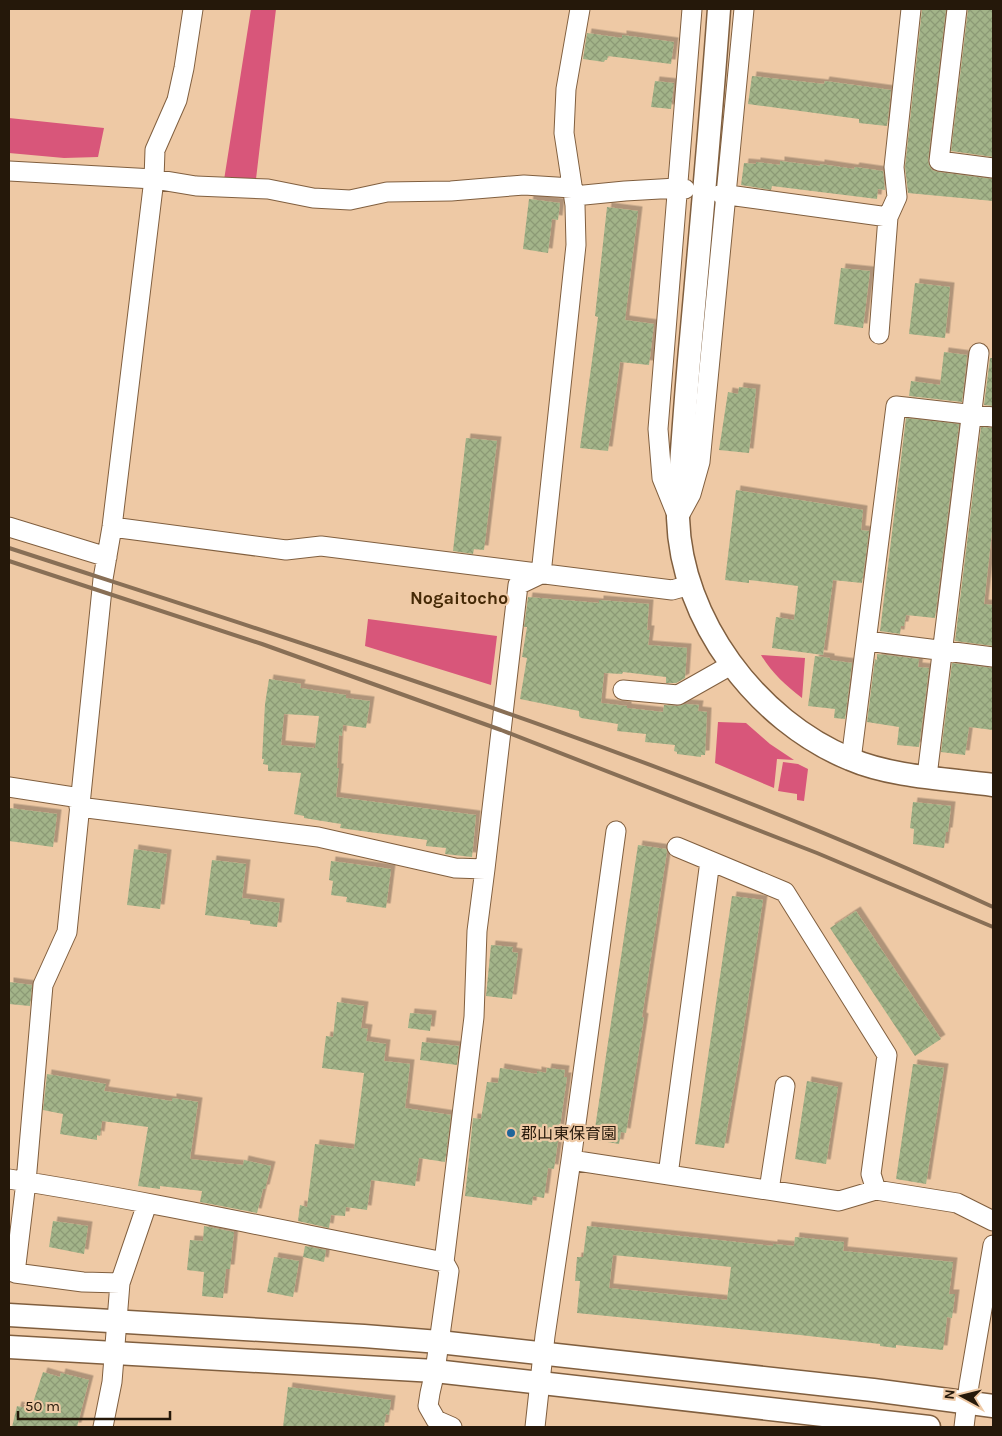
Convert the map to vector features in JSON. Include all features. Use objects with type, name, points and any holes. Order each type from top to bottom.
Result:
[{"type":"street","points":[[120,1283],[83,1282],[12,1272],[17,1181],[44,985],[67,932],[103,579],[112,527],[154,179],[155,150],[177,100],[193,9]]},
{"type":"street","points":[[541,574],[576,246],[573,192],[564,133],[566,89],[580,9]]},
{"type":"street","points":[[678,519],[662,478],[658,429],[681,189],[692,9]]},
{"type":"street","points":[[720,9],[685,403],[678,519],[683,561],[690,585],[706,624],[731,665],[772,709],[815,742],[851,760],[890,771],[993,784]]},
{"type":"street","points":[[678,519],[691,494],[700,462],[724,194],[744,9]]},
{"type":"street","points":[[880,334],[888,217],[897,197],[894,167],[911,9]]},
{"type":"street","points":[[957,9],[939,161],[993,168]]},
{"type":"street","points":[[9,172],[154,179],[196,186],[268,189],[313,198],[350,200],[387,192],[451,191],[524,184],[573,192],[681,189]]},
{"type":"street","points":[[724,194],[888,217]]},
{"type":"street","points":[[927,776],[979,353]]},
{"type":"street","points":[[851,760],[896,406],[993,417]]},
{"type":"street","points":[[9,527],[106,558]]},
{"type":"street","points":[[112,527],[286,550],[321,546],[672,590],[690,585]]},
{"type":"street","points":[[452,1427],[436,1420],[428,1406],[435,1371],[449,1270],[444,1262],[474,1017],[477,932],[518,585],[541,574]]},
{"type":"street","points":[[867,641],[993,656]]},
{"type":"street","points":[[623,690],[678,695],[731,665]]},
{"type":"street","points":[[9,787],[80,802],[318,838],[455,868],[485,869]]},
{"type":"street","points":[[539,1426],[543,1354],[616,831]]},
{"type":"street","points":[[677,847],[785,892],[887,1055],[871,1174],[876,1190]]},
{"type":"street","points":[[668,1175],[710,861]]},
{"type":"street","points":[[769,1190],[785,1086]]},
{"type":"street","points":[[571,1160],[839,1201],[876,1190],[957,1203],[993,1221]]},
{"type":"street","points":[[17,1181],[289,1230],[444,1262]]},
{"type":"street","points":[[103,1427],[112,1382],[120,1283],[147,1204]]},
{"type":"street","points":[[964,1427],[993,1245]]},
{"type":"street","points":[[9,1315],[439,1342],[993,1406]]},
{"type":"street","points":[[9,1347],[435,1371],[540,1382],[843,1422],[929,1427]]},
{"type":"street","points":[[843,1422],[847,1388]]},
{"type":"shaded area","points":[[251,9],[276,9],[256,179],[224,180]]},
{"type":"shaded area","points":[[9,118],[104,128],[98,157],[64,158],[9,153]]},
{"type":"shaded area","points":[[368,619],[497,636],[491,685],[365,646]]},
{"type":"shaded area","points":[[761,655],[805,658],[802,698],[779,678]]},
{"type":"shaded area","points":[[718,722],[746,723],[770,744],[794,760],[777,759],[774,788],[715,763]]},
{"type":"shaded area","points":[[783,762],[798,764],[808,769],[804,801],[797,800],[797,794],[778,791]]},
{"type":"building","points":[[922,9],[946,9],[928,160],[929,165],[932,170],[938,172],[993,179],[993,201],[908,193],[905,167]]},
{"type":"building","points":[[968,9],[993,9],[993,157],[951,151]]},
{"type":"building","points":[[587,33],[622,38],[622,35],[674,42],[671,64],[608,56],[604,62],[583,59]]},
{"type":"building","points":[[752,76],[824,84],[825,81],[891,90],[887,126],[859,123],[859,119],[748,104]]},
{"type":"building","points":[[655,81],[674,83],[671,109],[651,107]]},
{"type":"building","points":[[780,161],[883,171],[885,190],[878,189],[877,199],[772,186],[771,190],[741,185],[744,163],[756,164],[756,162],[780,165]]},
{"type":"building","points":[[529,199],[560,203],[558,220],[552,219],[548,253],[523,249]]},
{"type":"building","points":[[607,207],[638,211],[625,320],[654,324],[649,365],[620,362],[608,451],[580,448],[598,317],[595,316]]},
{"type":"building","points":[[841,268],[870,271],[863,328],[834,324]]},
{"type":"building","points":[[915,283],[950,287],[945,338],[909,334]]},
{"type":"building","points":[[944,352],[967,355],[962,402],[909,396],[911,381],[940,385]]},
{"type":"building","points":[[990,358],[993,358],[993,406],[984,405]]},
{"type":"building","points":[[739,387],[756,389],[749,453],[719,450],[728,392],[738,394]]},
{"type":"building","points":[[906,418],[959,424],[935,618],[906,615],[900,634],[880,631]]},
{"type":"building","points":[[981,427],[993,428],[993,522],[984,604],[993,605],[993,646],[955,641]]},
{"type":"building","points":[[466,438],[497,441],[484,550],[474,549],[473,554],[453,551]]},
{"type":"building","points":[[736,490],[863,510],[861,530],[869,531],[862,583],[833,580],[823,655],[772,648],[776,617],[794,620],[798,586],[749,580],[749,583],[725,580]]},
{"type":"building","points":[[528,597],[599,603],[599,600],[649,604],[647,630],[650,630],[648,645],[687,648],[685,678],[676,683],[666,683],[666,677],[623,672],[622,674],[604,673],[601,703],[663,712],[664,705],[699,705],[698,711],[707,712],[705,755],[701,755],[701,757],[677,754],[674,751],[675,745],[645,742],[646,734],[617,731],[618,724],[581,718],[579,711],[520,699],[527,658],[522,657],[527,627],[524,627]]},
{"type":"building","points":[[877,654],[919,659],[918,667],[929,668],[919,747],[897,745],[899,727],[867,722]]},
{"type":"building","points":[[815,656],[852,663],[845,719],[834,718],[835,709],[808,706]]},
{"type":"building","points":[[952,663],[993,668],[993,730],[969,727],[965,755],[941,752]]},
{"type":"building","points":[[269,679],[301,684],[300,688],[346,695],[346,698],[370,701],[366,728],[343,725],[342,736],[339,735],[337,768],[339,768],[336,797],[476,815],[472,857],[445,854],[446,848],[426,846],[427,840],[340,828],[341,824],[304,818],[304,816],[294,814],[301,773],[268,771],[268,765],[263,764],[265,704]],"holes":[[[284,714],[319,716],[315,748],[281,745]]]},
{"type":"building","points":[[913,802],[951,806],[944,848],[913,844],[914,829],[910,828]]},
{"type":"building","points":[[9,808],[57,814],[53,847],[9,841]]},
{"type":"building","points":[[638,845],[666,849],[667,851],[626,1133],[621,1132],[619,1144],[596,1140],[598,1128],[595,1128]]},
{"type":"building","points":[[134,849],[167,854],[160,909],[127,905]]},
{"type":"building","points":[[212,860],[246,864],[242,898],[280,903],[277,927],[205,915]]},
{"type":"building","points":[[331,861],[391,869],[386,908],[346,902],[347,897],[331,895],[333,881],[329,880]]},
{"type":"building","points":[[732,896],[763,900],[724,1148],[695,1144]]},
{"type":"building","points":[[856,911],[941,1039],[915,1056],[830,928]]},
{"type":"building","points":[[491,945],[513,947],[512,952],[518,953],[512,999],[486,996]]},
{"type":"building","points":[[9,982],[32,985],[30,1006],[9,1004]]},
{"type":"building","points":[[337,1002],[364,1006],[361,1028],[368,1029],[366,1041],[386,1044],[384,1061],[410,1064],[405,1108],[451,1115],[445,1162],[419,1158],[415,1186],[371,1180],[367,1210],[346,1207],[345,1216],[331,1215],[329,1228],[298,1221],[300,1205],[307,1207],[315,1144],[354,1149],[364,1073],[322,1068],[326,1036],[333,1037]]},
{"type":"building","points":[[410,1013],[432,1015],[430,1031],[408,1028]]},
{"type":"building","points":[[422,1042],[459,1046],[457,1065],[420,1060]]},
{"type":"building","points":[[913,1064],[944,1068],[926,1184],[896,1179]]},
{"type":"building","points":[[500,1068],[537,1074],[537,1071],[546,1073],[547,1068],[565,1070],[564,1077],[567,1077],[554,1169],[548,1168],[544,1198],[533,1196],[532,1205],[465,1196],[473,1118],[481,1119],[487,1082],[498,1083]]},
{"type":"building","points":[[47,1074],[106,1084],[104,1091],[172,1101],[172,1098],[198,1102],[190,1159],[243,1165],[244,1160],[271,1166],[257,1213],[200,1202],[202,1191],[160,1186],[160,1189],[138,1186],[148,1127],[102,1121],[100,1136],[97,1135],[97,1140],[60,1134],[63,1114],[43,1110]]},
{"type":"building","points":[[807,1081],[838,1087],[826,1164],[795,1159]]},
{"type":"building","points":[[53,1221],[88,1226],[84,1254],[49,1247]]},
{"type":"building","points":[[204,1226],[234,1232],[230,1269],[226,1269],[223,1298],[202,1296],[204,1272],[187,1270],[190,1240],[203,1241]]},
{"type":"building","points":[[587,1226],[773,1246],[773,1244],[794,1246],[795,1237],[844,1242],[843,1251],[953,1262],[949,1294],[955,1294],[952,1318],[947,1317],[943,1350],[896,1345],[896,1348],[880,1346],[880,1344],[800,1335],[577,1313],[580,1281],[575,1281],[577,1257],[583,1257]],"holes":[[[613,1255],[731,1267],[727,1300],[609,1288]]]},
{"type":"building","points":[[305,1246],[326,1250],[324,1262],[303,1257]]},
{"type":"building","points":[[274,1257],[299,1261],[293,1297],[267,1292]]},
{"type":"building","points":[[43,1372],[60,1377],[61,1373],[89,1380],[77,1427],[12,1427],[17,1406],[31,1409]]},
{"type":"building","points":[[288,1387],[391,1400],[389,1415],[386,1414],[384,1427],[283,1427]]},
{"type":"railway","points":[[9,548],[383,670],[630,757],[752,804],[873,854],[993,907]]},
{"type":"railway","points":[[9,561],[262,644],[501,730],[817,853],[993,927]]},
{"type":"place","name":"郡山東保育園","points":[[511,1133]]},
{"type":"district","name":"Nogaitocho","points":[[459,598]]}]
